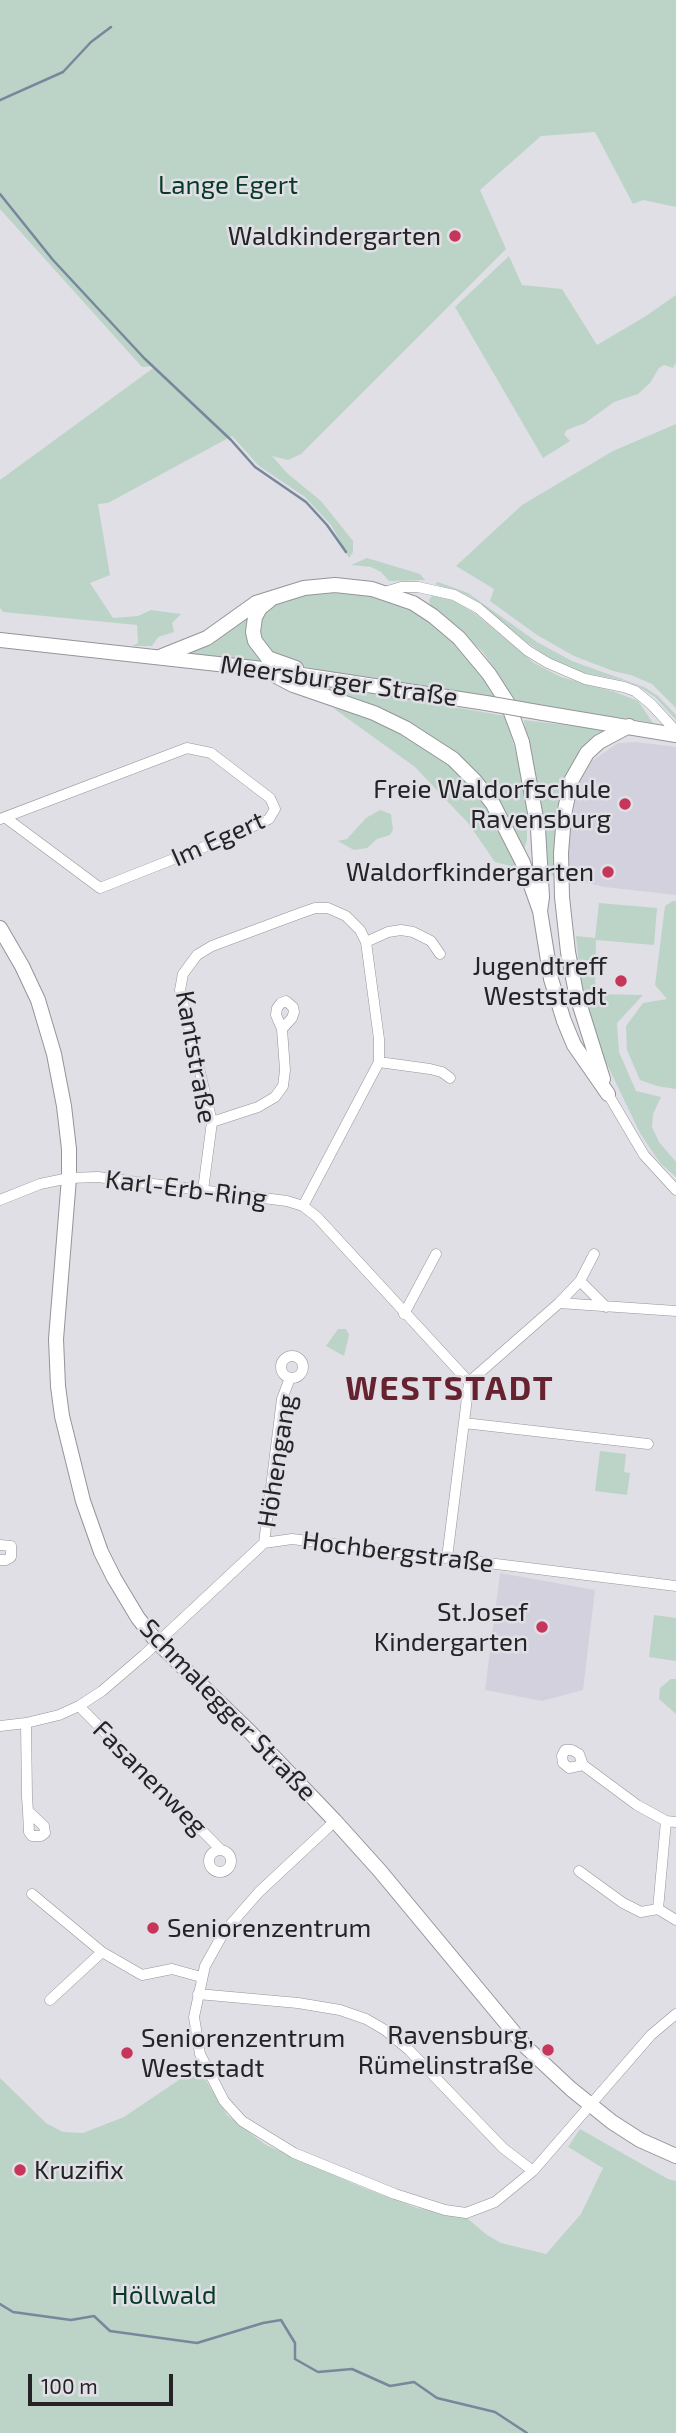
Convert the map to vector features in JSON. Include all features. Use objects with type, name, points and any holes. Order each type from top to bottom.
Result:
[{"type":"street","points":[[162,656],[207,638],[256,603],[304,588],[335,585],[359,587],[385,592],[413,603],[447,626],[471,651],[507,702],[522,742],[528,769],[540,849],[540,911]]},
{"type":"street","points":[[385,592],[401,587],[418,587],[454,595],[478,608],[528,651],[548,663],[585,679],[635,691],[676,733]]},
{"type":"street","points":[[273,597],[260,608],[254,622],[255,641],[260,650],[268,658],[324,678]]},
{"type":"street","name":"Meersburger Straße","points":[[0,640],[263,669],[676,733]]},
{"type":"street","points":[[263,669],[293,685],[374,713],[405,729],[453,759],[493,804],[523,863],[540,911],[551,979],[564,1021],[575,1045],[644,1154],[676,1190]]},
{"type":"street","points":[[608,1094],[576,993],[562,897],[561,853],[567,796],[578,766],[599,742],[629,726]]},
{"type":"street","name":"Im Egert","points":[[187,748],[211,753],[270,798],[275,808],[269,819],[100,888],[3,818],[187,748]]},
{"type":"street","points":[[523,863],[531,842],[534,813]]},
{"type":"street","name":"Kantstraße","points":[[203,1190],[212,1122],[180,990],[188,965],[197,955],[212,946],[315,908],[328,908],[346,916],[360,930],[366,942]]},
{"type":"street","name":"Schmalegger Straße","points":[[0,928],[30,982],[48,1032],[64,1106],[69,1178],[56,1339],[62,1416],[80,1492],[102,1552],[138,1618],[157,1642],[250,1732],[335,1821],[526,2047],[589,2104],[640,2140],[676,2156]]},
{"type":"street","points":[[440,954],[431,941],[414,932],[388,932],[366,942],[379,1039],[379,1062],[430,1069],[443,1072],[450,1078]]},
{"type":"street","points":[[212,1122],[258,1107],[275,1097],[284,1086],[282,1029]]},
{"type":"street","name":"Karl-Erb-Ring","points":[[303,1206],[379,1062]]},
{"type":"street","name":"Karl-Erb-Ring","points":[[0,1200],[40,1184],[69,1178],[98,1177],[287,1201],[303,1206],[317,1217],[469,1382]]},
{"type":"street","points":[[404,1314],[436,1254]]},
{"type":"street","points":[[447,1558],[469,1382],[559,1303],[580,1281],[594,1254]]},
{"type":"street","points":[[580,1281],[606,1307]]},
{"type":"street","points":[[559,1303],[676,1311]]},
{"type":"street","name":"Höhengang","points":[[264,1544],[282,1399],[290,1378]]},
{"type":"street","points":[[464,1423],[648,1444]]},
{"type":"street","name":"Hochbergstraße","points":[[0,1726],[59,1715],[102,1691],[264,1544],[292,1539],[676,1586]]},
{"type":"street","points":[[0,1545],[11,1546],[11,1557],[0,1560]]},
{"type":"street","name":"Fasanenweg","points":[[79,1706],[221,1850]]},
{"type":"street","points":[[26,1723],[28,1811]]},
{"type":"street","points":[[583,1765],[637,1805],[671,1822],[658,1909]]},
{"type":"street","points":[[335,1821],[239,1912],[212,1952],[201,1977],[194,2017],[200,2054],[224,2101],[242,2121],[293,2153],[406,2198],[445,2210],[466,2213],[495,2202],[533,2171],[589,2104],[652,2035],[676,2014]]},
{"type":"street","points":[[579,1871],[641,1912],[658,1909],[676,1920]]},
{"type":"street","points":[[32,1894],[102,1952],[142,1975],[172,1969],[201,1977]]},
{"type":"street","points":[[50,2000],[102,1952]]},
{"type":"street","points":[[198,1994],[298,2003],[340,2010],[366,2019],[385,2030],[409,2050],[503,2148],[533,2171]]},
{"type":"shaded area","name":"Freie Waldorfschule Ravensburg","points":[[637,742],[676,747],[676,895],[605,887],[566,878],[577,786],[592,761],[618,743]]},
{"type":"shaded area","name":"St.Josef Kindergarten","points":[[500,1573],[595,1590],[583,1690],[542,1701],[485,1690]]},
{"type":"green space","name":"Lange Egert","points":[[0,0],[676,0],[676,207],[643,200],[633,204],[595,132],[541,136],[480,190],[506,249],[301,454],[288,460],[272,456],[287,473],[321,501],[353,541],[353,552],[349,558],[331,525],[305,497],[259,466],[232,436],[108,503],[98,504],[110,575],[90,583],[113,618],[138,616],[151,610],[181,614],[172,623],[174,632],[158,637],[152,646],[132,646],[138,643],[137,625],[3,612],[0,608],[0,480],[156,366],[142,367],[0,209]]},
{"type":"green space","points":[[509,256],[522,285],[562,289],[597,345],[676,295],[676,363],[673,368],[664,365],[638,394],[614,402],[585,423],[567,430],[564,434],[570,441],[543,458],[455,307]]},
{"type":"green space","points":[[676,424],[676,708],[652,684],[574,656],[537,635],[490,601],[494,589],[456,566],[522,505],[613,451]]},
{"type":"green space","points":[[367,558],[420,574],[425,580],[389,581],[381,572],[371,567],[351,565]]},
{"type":"green space","points":[[438,582],[468,593],[537,642],[572,661],[644,687],[658,696],[676,715],[676,720],[655,697],[638,686],[579,672],[552,660],[470,597],[435,584]]},
{"type":"green space","points":[[319,588],[385,597],[423,615],[455,643],[481,674],[498,702],[300,666],[275,656],[259,639],[260,619],[271,602]]},
{"type":"green space","points":[[433,595],[452,600],[473,612],[534,663],[561,677],[638,701],[653,723],[625,718],[543,713],[515,700],[483,652],[431,606],[429,600]]},
{"type":"green space","points":[[252,609],[247,625],[248,640],[257,655],[270,664],[186,653]]},
{"type":"green space","points":[[294,680],[506,716],[527,808],[527,840],[523,853],[466,765]]},
{"type":"green space","points":[[333,708],[365,716],[404,733],[436,752],[485,800],[519,868],[495,862],[468,823],[415,767]]},
{"type":"green space","points":[[524,720],[614,731],[565,780],[559,799],[554,876],[544,874]]},
{"type":"green space","points":[[380,810],[391,814],[393,830],[390,835],[377,839],[367,848],[354,850],[338,841],[347,839],[366,818]]},
{"type":"green space","points":[[676,901],[676,1089],[640,1080],[627,1050],[626,1026],[643,1003],[667,999],[655,985],[665,906]]},
{"type":"green space","points":[[599,903],[657,908],[654,945],[596,940],[595,994],[643,995],[617,1023],[619,1052],[636,1091],[661,1097],[653,1114],[652,1127],[659,1142],[676,1162],[676,1177],[660,1163],[640,1133],[603,1056],[582,995],[576,936],[595,938]]},
{"type":"green space","points":[[338,1329],[346,1329],[349,1335],[344,1356],[326,1346]]},
{"type":"green space","points":[[600,1451],[626,1454],[624,1472],[630,1473],[627,1495],[595,1491]]},
{"type":"green space","points":[[654,1615],[676,1618],[676,1661],[649,1657]]},
{"type":"green space","points":[[671,1679],[676,1679],[676,1714],[659,1699],[660,1688]]},
{"type":"green space","name":"Höllwald","points":[[198,2067],[227,2115],[266,2145],[361,2187],[417,2208],[467,2218],[501,2243],[546,2254],[581,2214],[603,2168],[568,2147],[580,2129],[676,2181],[676,2433],[0,2433],[0,2078],[46,2123],[63,2132],[83,2133],[124,2117]]},
{"type":"waterway","points":[[0,100],[63,72],[91,42],[111,27]]},
{"type":"waterway","points":[[0,194],[53,260],[144,358],[231,440],[255,467],[306,502],[346,552]]},
{"type":"waterway","points":[[0,2304],[13,2312],[71,2320],[94,2316],[110,2331],[197,2343],[281,2320],[295,2343],[295,2359],[318,2372],[352,2369],[390,2386],[414,2382],[437,2398],[495,2412],[527,2433]]},
{"type":"place","name":"Waldkindergarten","points":[[455,236]]},
{"type":"place","name":"Freie Waldorfschule Ravensburg","points":[[625,804]]},
{"type":"place","name":"Waldorfkindergarten","points":[[608,872]]},
{"type":"place","name":"Jugendtreff Weststadt","points":[[621,981]]},
{"type":"place","name":"St.Josef Kindergarten","points":[[542,1627]]},
{"type":"place","name":"Seniorenzentrum","points":[[153,1928]]},
{"type":"place","name":"Ravensburg, Rümelinstraße","points":[[548,2050]]},
{"type":"place","name":"Seniorenzentrum Weststadt","points":[[127,2053]]},
{"type":"place","name":"Kruzifix","points":[[20,2170]]},
{"type":"district","name":"WESTSTADT","points":[[450,1389]]}]
